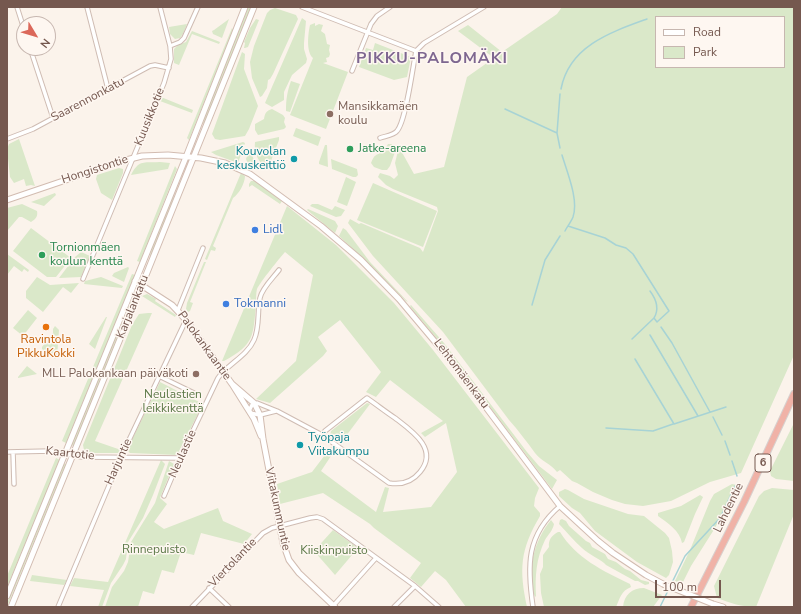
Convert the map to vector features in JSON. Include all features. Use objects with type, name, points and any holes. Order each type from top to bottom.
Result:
[{"type":"highway","name":"Lahdentie","points":[[690,607],[744,502],[794,394]]},
{"type":"street","points":[[87,7],[108,89]]},
{"type":"street","name":"Kuusikkotie","points":[[83,279],[169,68],[171,59],[170,46],[160,7]]},
{"type":"street","points":[[170,46],[180,42],[184,38],[198,7]]},
{"type":"street","name":"Karjalankatu","points":[[7,596],[186,157],[245,7]]},
{"type":"street","name":"Karjalankatu","points":[[11,607],[254,7]]},
{"type":"street","points":[[302,7],[311,9],[416,51]]},
{"type":"street","points":[[352,71],[367,32],[375,18],[390,7]]},
{"type":"street","points":[[380,138],[394,133],[400,126],[408,95],[416,51],[424,43],[484,7]]},
{"type":"street","points":[[33,56],[53,118]]},
{"type":"street","name":"Saarennonkatu","points":[[7,139],[33,129],[150,66],[155,65],[169,68]]},
{"type":"street","name":"Hongistontie","points":[[7,200],[133,158],[160,155],[186,157]]},
{"type":"street","name":"Lehtomäenkatu","points":[[186,157],[225,163],[250,174],[321,226],[361,260],[399,299],[434,339],[560,506],[598,542],[646,575],[663,584],[723,607]]},
{"type":"street","points":[[178,310],[203,248]]},
{"type":"street","name":"Neulastie","points":[[164,496],[180,458],[218,378],[222,372],[251,346],[256,335],[260,297],[279,270]]},
{"type":"street","name":"Palokankaantie","points":[[135,281],[164,299],[178,310],[232,384],[250,412]]},
{"type":"street","name":"Harjuntie","points":[[58,607],[120,457],[186,320]]},
{"type":"street","points":[[159,376],[196,394]]},
{"type":"street","name":"Palokankaantie","points":[[232,384],[254,403],[263,404],[322,436],[389,483],[400,483],[411,480],[420,472],[425,462],[425,449],[419,437],[367,398],[325,431],[322,436]]},
{"type":"street","points":[[254,403],[250,407],[250,412],[260,415],[277,411]]},
{"type":"street","name":"Viitakummuntie","points":[[254,403],[260,415],[263,439],[286,552],[291,564],[334,606]]},
{"type":"street","name":"Viitakummuntie","points":[[250,412],[263,439]]},
{"type":"street","name":"Kaartotie","points":[[7,452],[51,451],[82,457],[180,458]]},
{"type":"street","points":[[13,452],[14,484]]},
{"type":"street","points":[[533,607],[529,577],[529,563],[533,545],[543,524],[560,506]]},
{"type":"street","name":"Viertolantie","points":[[192,607],[257,538],[268,530],[317,517],[323,519],[415,586],[439,607]]},
{"type":"street","points":[[334,606],[376,558]]},
{"type":"street","points":[[394,607],[415,586]]},
{"type":"street","points":[[209,588],[229,607]]},
{"type":"green space","points":[[248,7],[251,7],[204,124],[207,109]]},
{"type":"green space","points":[[562,7],[794,7],[794,355],[741,473],[710,482],[671,501],[643,506],[625,504],[612,500],[572,481],[560,470],[557,472],[535,453],[443,332],[373,256],[348,223],[350,219],[359,224],[361,223],[420,248],[423,252],[438,211],[437,207],[393,189],[386,185],[378,177],[380,173],[394,179],[398,175],[395,163],[399,147],[414,174],[444,167],[467,77],[494,58],[458,31],[468,25],[502,52],[557,14]]},
{"type":"green space","points":[[275,8],[296,15],[298,19],[273,74],[268,80],[267,88],[260,97],[252,78],[250,62],[254,46],[267,13]]},
{"type":"green space","points":[[302,18],[306,21],[304,49],[307,59],[306,63],[292,75],[284,92],[284,100],[272,107],[265,103]]},
{"type":"green space","points":[[229,19],[222,38],[213,34],[212,31]]},
{"type":"green space","points":[[256,19],[259,20],[248,47],[244,48],[244,42]]},
{"type":"green space","points":[[315,23],[315,26],[319,24],[323,25],[321,31],[325,34],[327,44],[330,45],[329,57],[326,58],[327,62],[323,63],[348,72],[326,129],[290,115],[313,58],[309,52],[308,38],[310,25]]},
{"type":"green space","points":[[187,24],[180,38],[175,39],[170,34],[169,27]]},
{"type":"green space","points":[[232,28],[233,30],[189,140],[187,138]]},
{"type":"green space","points":[[192,31],[220,42],[219,44],[192,34],[179,65],[174,63],[174,49],[178,45],[186,42]]},
{"type":"green space","points":[[375,43],[411,57],[407,77],[394,80],[359,67],[366,48],[373,50]]},
{"type":"green space","points":[[242,52],[245,54],[244,69],[258,106],[245,136],[220,140],[215,139],[212,134]]},
{"type":"green space","points":[[291,81],[300,84],[290,112],[286,111],[286,107]]},
{"type":"green space","points":[[161,97],[193,110],[192,113],[160,101]]},
{"type":"green space","points":[[272,109],[283,115],[285,118],[284,122],[286,127],[284,129],[258,135],[255,130],[255,124],[264,119],[266,112]]},
{"type":"green space","points":[[296,128],[321,137],[318,146],[293,136]]},
{"type":"green space","points":[[279,137],[269,166],[267,168],[264,167],[256,155],[255,142]]},
{"type":"green space","points":[[19,139],[35,186],[26,186],[24,179],[14,183],[10,177],[7,149],[9,144]]},
{"type":"green space","points":[[243,142],[245,143],[238,163],[211,152]]},
{"type":"green space","points":[[388,144],[392,144],[395,152],[390,166],[387,170],[374,167],[371,163],[373,158],[382,152]]},
{"type":"green space","points":[[325,145],[327,145],[328,167],[319,164]]},
{"type":"green space","points":[[249,150],[257,168],[256,169],[249,166],[246,159]]},
{"type":"green space","points":[[331,159],[357,169],[358,175],[353,177],[332,169]]},
{"type":"green space","points":[[146,162],[170,163],[168,169],[131,175],[139,164]]},
{"type":"green space","points":[[175,166],[177,169],[140,262],[137,261]]},
{"type":"green space","points":[[119,168],[123,169],[123,173],[112,200],[101,193],[96,179],[97,175]]},
{"type":"green space","points":[[241,173],[245,176],[243,185],[233,198],[213,246],[216,248],[215,251],[211,250],[207,260],[205,259]]},
{"type":"green space","points":[[346,177],[356,182],[347,206],[337,202]]},
{"type":"green space","points":[[251,181],[255,181],[282,201],[280,204],[252,185],[249,187]]},
{"type":"green space","points":[[373,183],[437,211],[423,247],[357,220]]},
{"type":"green space","points":[[175,190],[173,200],[150,255],[155,237]]},
{"type":"green space","points":[[55,193],[56,195],[44,206],[31,202]]},
{"type":"green space","points":[[22,204],[37,211],[36,217],[31,222],[19,217],[7,231],[7,208]]},
{"type":"green space","points":[[312,204],[318,204],[332,210],[335,206],[345,210],[341,216],[336,217],[310,206]]},
{"type":"green space","points":[[287,206],[336,245],[394,303],[433,350],[539,488],[534,506],[540,513],[540,516],[528,539],[523,560],[522,570],[524,594],[527,607],[466,607],[446,580],[435,571],[421,587],[410,578],[421,563],[370,524],[323,493],[280,504],[277,484],[312,472],[331,447],[335,450],[321,471],[376,512],[385,487],[389,488],[383,512],[431,507],[457,472],[446,423],[425,437],[421,433],[443,421],[390,380],[376,397],[366,392],[381,372],[340,320],[318,337],[327,351],[323,356],[270,403],[256,399],[296,361],[313,275],[285,252],[257,289],[253,332],[247,344],[234,355],[222,361]]},
{"type":"green space","points":[[308,209],[335,221],[338,226],[335,233],[307,210]]},
{"type":"green space","name":"Tornionmäen koulun kenttä","points":[[31,228],[71,258],[56,277],[47,277],[13,251]]},
{"type":"green space","points":[[343,228],[370,262],[408,302],[339,236]]},
{"type":"green space","points":[[81,252],[90,256],[81,277],[59,278],[75,257]]},
{"type":"green space","points":[[7,254],[29,270],[28,272],[24,269],[22,272],[14,266],[7,275]]},
{"type":"green space","points":[[204,262],[206,262],[190,302],[193,303],[190,311],[188,312],[186,309],[187,303]]},
{"type":"green space","points":[[128,267],[129,268],[124,282],[112,276],[114,273]]},
{"type":"green space","points":[[132,274],[135,275],[66,443],[62,441]]},
{"type":"green space","points":[[37,277],[50,285],[79,283],[71,293],[63,287],[43,312],[26,298],[26,291]]},
{"type":"green space","points":[[101,277],[123,286],[122,288],[84,284],[85,281]]},
{"type":"green space","points":[[136,290],[74,446],[71,445],[134,291]]},
{"type":"green space","points":[[147,294],[156,299],[155,301],[176,315],[175,317],[142,296]]},
{"type":"green space","points":[[411,305],[444,343],[527,452],[539,466],[557,480],[552,489],[449,353],[412,309],[410,306]]},
{"type":"green space","points":[[28,310],[37,318],[23,336],[13,328]]},
{"type":"green space","points":[[152,313],[95,441],[121,450],[119,453],[87,453],[84,450],[83,445],[132,325],[139,314]]},
{"type":"green space","points":[[107,317],[95,349],[89,344]]},
{"type":"green space","points":[[55,326],[59,330],[57,357],[55,359],[42,349],[42,347],[53,333]]},
{"type":"green space","points":[[27,366],[37,374],[18,378],[18,377]]},
{"type":"green space","name":"Neulastien leikkikenttä","points":[[160,382],[203,404],[177,455],[130,453],[127,450]]},
{"type":"green space","points":[[367,403],[370,404],[340,444],[330,435],[331,431]]},
{"type":"green space","points":[[794,423],[794,481],[776,479],[771,476],[770,471]]},
{"type":"green space","points":[[56,458],[60,460],[7,587],[7,576]]},
{"type":"green space","points":[[161,460],[165,464],[143,518],[128,542],[126,559],[111,583],[102,607],[98,607],[104,590],[70,586],[74,578],[108,582]]},
{"type":"green space","name":"Rinnepuisto","points":[[169,461],[174,464],[160,498],[167,504],[154,522],[164,529],[218,508],[223,521],[252,534],[244,544],[201,533],[194,555],[181,552],[174,573],[162,570],[154,594],[143,591],[138,607],[105,607],[112,587],[124,571],[128,562],[131,542],[155,503]]},
{"type":"green space","points":[[63,463],[66,464],[7,607],[7,604]]},
{"type":"green space","points":[[732,484],[737,485],[715,528],[691,566],[682,584],[675,581],[714,494]]},
{"type":"green space","points":[[772,488],[794,490],[794,514],[756,607],[736,604],[717,598],[714,586],[759,496],[764,491]]},
{"type":"green space","points":[[565,489],[584,499],[628,514],[644,516],[665,533],[669,538],[672,551],[673,562],[669,575],[666,578],[637,562],[595,531],[580,513],[559,496],[559,492]]},
{"type":"green space","points":[[700,495],[703,497],[684,542],[682,543],[676,531],[658,516],[658,513],[681,506]]},
{"type":"green space","points":[[562,519],[590,543],[592,547],[605,554],[608,559],[616,562],[641,580],[649,582],[649,584],[645,585],[635,581],[606,565],[585,550],[559,524],[560,520]]},
{"type":"green space","points":[[551,520],[554,524],[545,540],[538,561],[535,597],[531,577],[533,556],[540,537]]},
{"type":"green space","name":"Kiiskinpuisto","points":[[333,530],[358,548],[335,575],[314,551]]},
{"type":"green space","points":[[560,532],[574,549],[591,563],[630,584],[631,587],[623,593],[616,607],[544,607],[541,593],[540,574],[543,567],[543,555],[549,547],[551,538]]},
{"type":"green space","points":[[32,575],[67,580],[64,585],[30,581]]},
{"type":"green space","points":[[644,588],[662,595],[653,607],[623,607],[625,599],[629,593],[636,589]]},
{"type":"waterway","points":[[561,89],[566,74],[582,51],[620,29],[647,19]]},
{"type":"waterway","points":[[560,94],[557,133],[560,148]]},
{"type":"waterway","points":[[505,109],[557,133]]},
{"type":"waterway","points":[[562,155],[572,186],[575,203],[573,217],[565,231]]},
{"type":"waterway","points":[[568,226],[605,238],[616,245],[626,248],[633,254],[669,311],[657,322],[654,318],[657,307],[654,297],[650,291]]},
{"type":"waterway","points":[[532,305],[545,260],[560,236]]},
{"type":"waterway","points":[[632,339],[654,318]]},
{"type":"waterway","points":[[661,327],[672,343],[710,412]]},
{"type":"waterway","points":[[650,335],[698,416]]},
{"type":"waterway","points":[[635,359],[674,424],[726,407]]},
{"type":"waterway","points":[[713,417],[722,435]]},
{"type":"waterway","points":[[606,428],[653,431],[673,424]]},
{"type":"waterway","points":[[725,441],[730,455]]},
{"type":"waterway","points":[[732,461],[737,476]]},
{"type":"waterway","points":[[660,607],[685,556],[720,518],[735,486]]},
{"type":"place","name":"Mansikkamäen koulu","points":[[330,114]]},
{"type":"place","name":"Jatke-areena","points":[[350,149]]},
{"type":"place","name":"Kouvolan keskuskeittiö","points":[[294,159]]},
{"type":"place","name":"Lidl","points":[[255,230]]},
{"type":"place","name":"Tornionmäen koulun kenttä","points":[[42,255]]},
{"type":"place","name":"Tokmanni","points":[[226,304]]},
{"type":"place","name":"Ravintola PikkuKokki","points":[[46,327]]},
{"type":"place","name":"MLL Palokankaan päiväkoti","points":[[196,374]]},
{"type":"place","name":"Työpaja Viitakumpu","points":[[300,445]]},
{"type":"district","name":"PIKKU-PALOMÄKI","points":[[432,59]]}]
